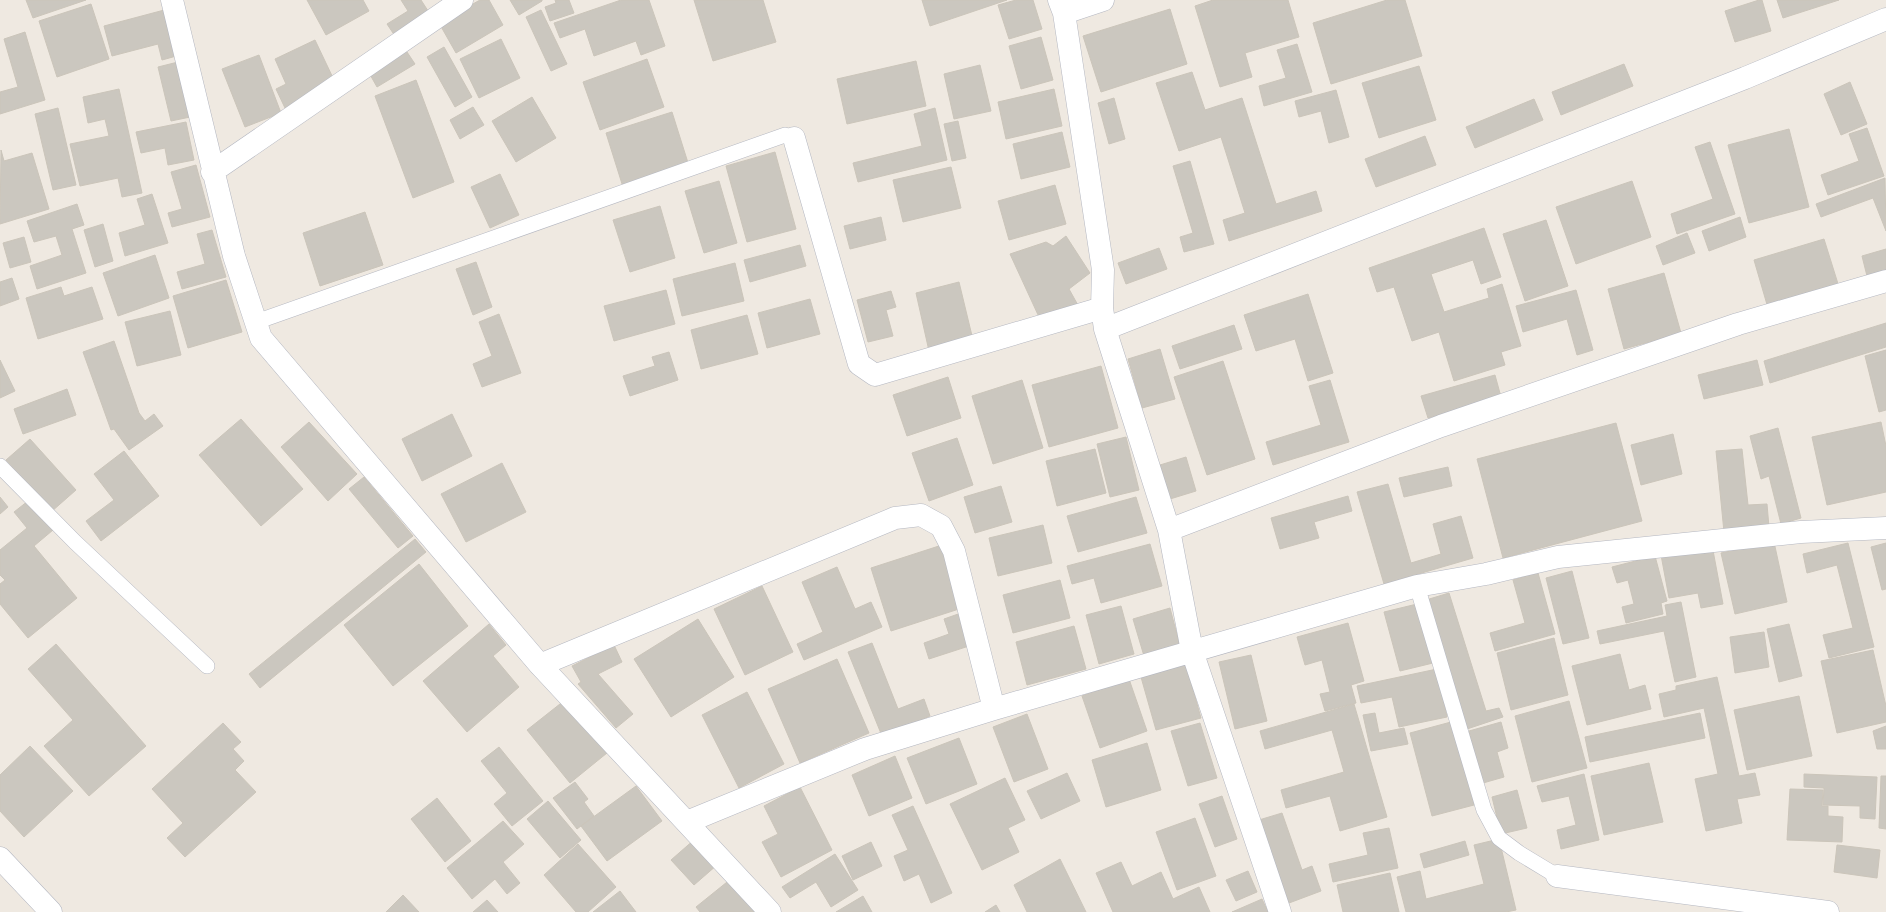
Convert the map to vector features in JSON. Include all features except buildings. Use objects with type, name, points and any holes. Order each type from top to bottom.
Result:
[{"type":"street","points":[[172,0],[212,172],[234,256],[261,338],[540,665],[770,912]]},
{"type":"street","points":[[212,172],[462,0]]},
{"type":"street","points":[[1103,0],[1061,7],[1103,270],[1104,318],[1169,530],[1192,652],[1280,912]]},
{"type":"street","points":[[794,138],[859,364],[875,375],[1104,318],[1745,78],[1886,19]]},
{"type":"street","points":[[1169,530],[1441,426],[1738,324],[1886,282]]},
{"type":"street","points":[[540,665],[895,518],[921,515],[941,526],[954,551],[994,709]]},
{"type":"street","points":[[687,822],[865,749],[994,709],[1417,586],[1486,574],[1558,557],[1801,532],[1886,528]]},
{"type":"street","points":[[0,858],[51,912]]},
{"type":"street","points":[[1557,876],[1828,912]]},
{"type":"lane","points":[[256,322],[785,135],[794,138]]},
{"type":"lane","points":[[0,466],[75,542],[207,666]]},
{"type":"lane","points":[[1417,586],[1484,810],[1499,838],[1519,853],[1557,876]]}]
